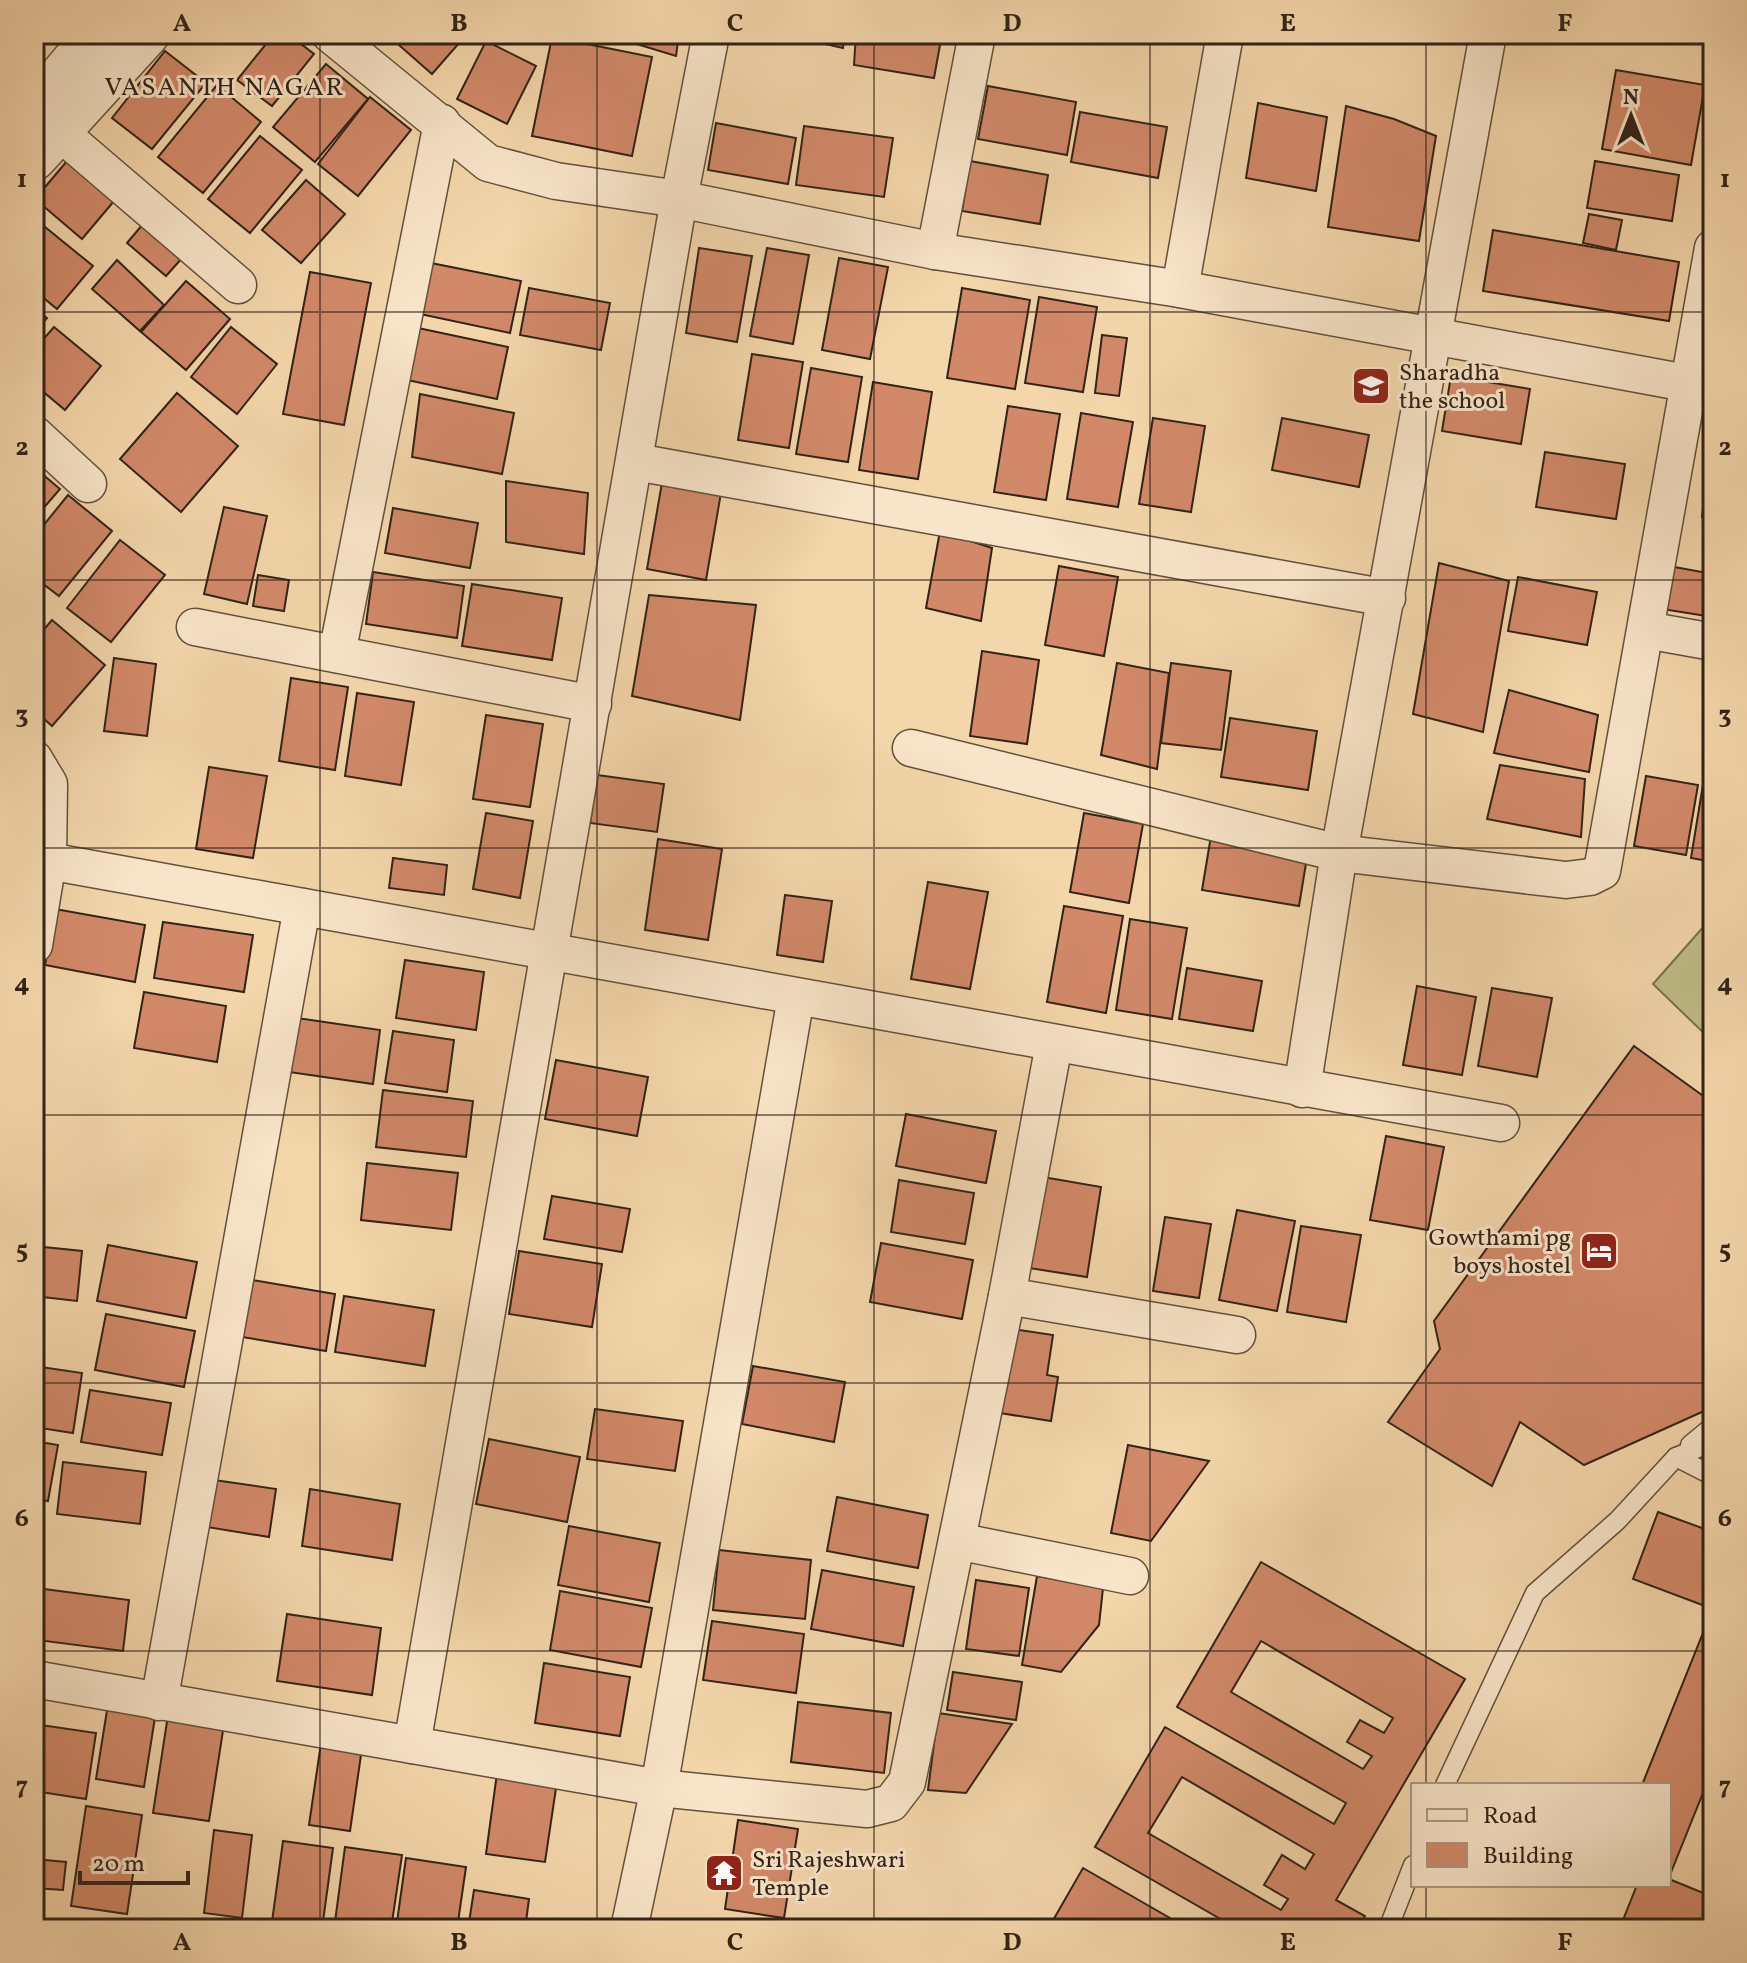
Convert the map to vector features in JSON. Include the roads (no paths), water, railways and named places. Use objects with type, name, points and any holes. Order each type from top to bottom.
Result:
[{"type":"street","points":[[42,132],[97,34]]},
{"type":"street","points":[[42,132],[147,34]]},
{"type":"street","points":[[330,34],[488,163],[556,181],[679,199],[935,251],[1180,289],[1435,339],[1701,386]]},
{"type":"street","points":[[412,1745],[679,199],[711,34]]},
{"type":"street","points":[[935,251],[977,34]]},
{"type":"street","points":[[1180,289],[1225,34]]},
{"type":"street","points":[[1302,1089],[1339,853],[1435,339],[1488,34]]},
{"type":"street","points":[[337,654],[442,123]]},
{"type":"street","points":[[42,132],[238,285]]},
{"type":"street","points":[[911,748],[1339,853],[1566,880],[1590,877],[1602,871],[1646,630],[1701,386],[1713,248]]},
{"type":"street","points":[[34,434],[88,484]]},
{"type":"street","points":[[636,462],[1387,598]]},
{"type":"street","points":[[195,627],[593,704]]},
{"type":"street","points":[[1646,630],[1713,642]]},
{"type":"street","points":[[34,759],[49,784],[48,861],[34,945]]},
{"type":"street","points":[[48,861],[1501,1123]]},
{"type":"street","points":[[159,1702],[302,907]]},
{"type":"street","points":[[629,1929],[659,1788],[796,997]]},
{"type":"street","points":[[34,1679],[659,1788],[867,1809],[891,1803],[907,1782],[1007,1296],[1054,1044]]},
{"type":"street","points":[[1007,1296],[1237,1335]]},
{"type":"street","points":[[957,1541],[1130,1576]]},
{"type":"lane","points":[[1446,1783],[1535,1593],[1617,1521],[1676,1457],[1713,1426]]},
{"type":"lane","points":[[1676,1457],[1713,1442]]},
{"type":"lane","points":[[1676,1457],[1713,1476]]},
{"type":"lane","points":[[1388,1929],[1411,1870]]},
{"type":"place","name":"Sharadha the school","points":[[1371,386]]},
{"type":"place","name":"Gowthami pg boys hostel","points":[[1599,1251]]},
{"type":"place","name":"Sri Rajeshwari Temple","points":[[724,1873]]},
{"type":"district","name":"VASANTH NAGAR","points":[[225,86]]}]
